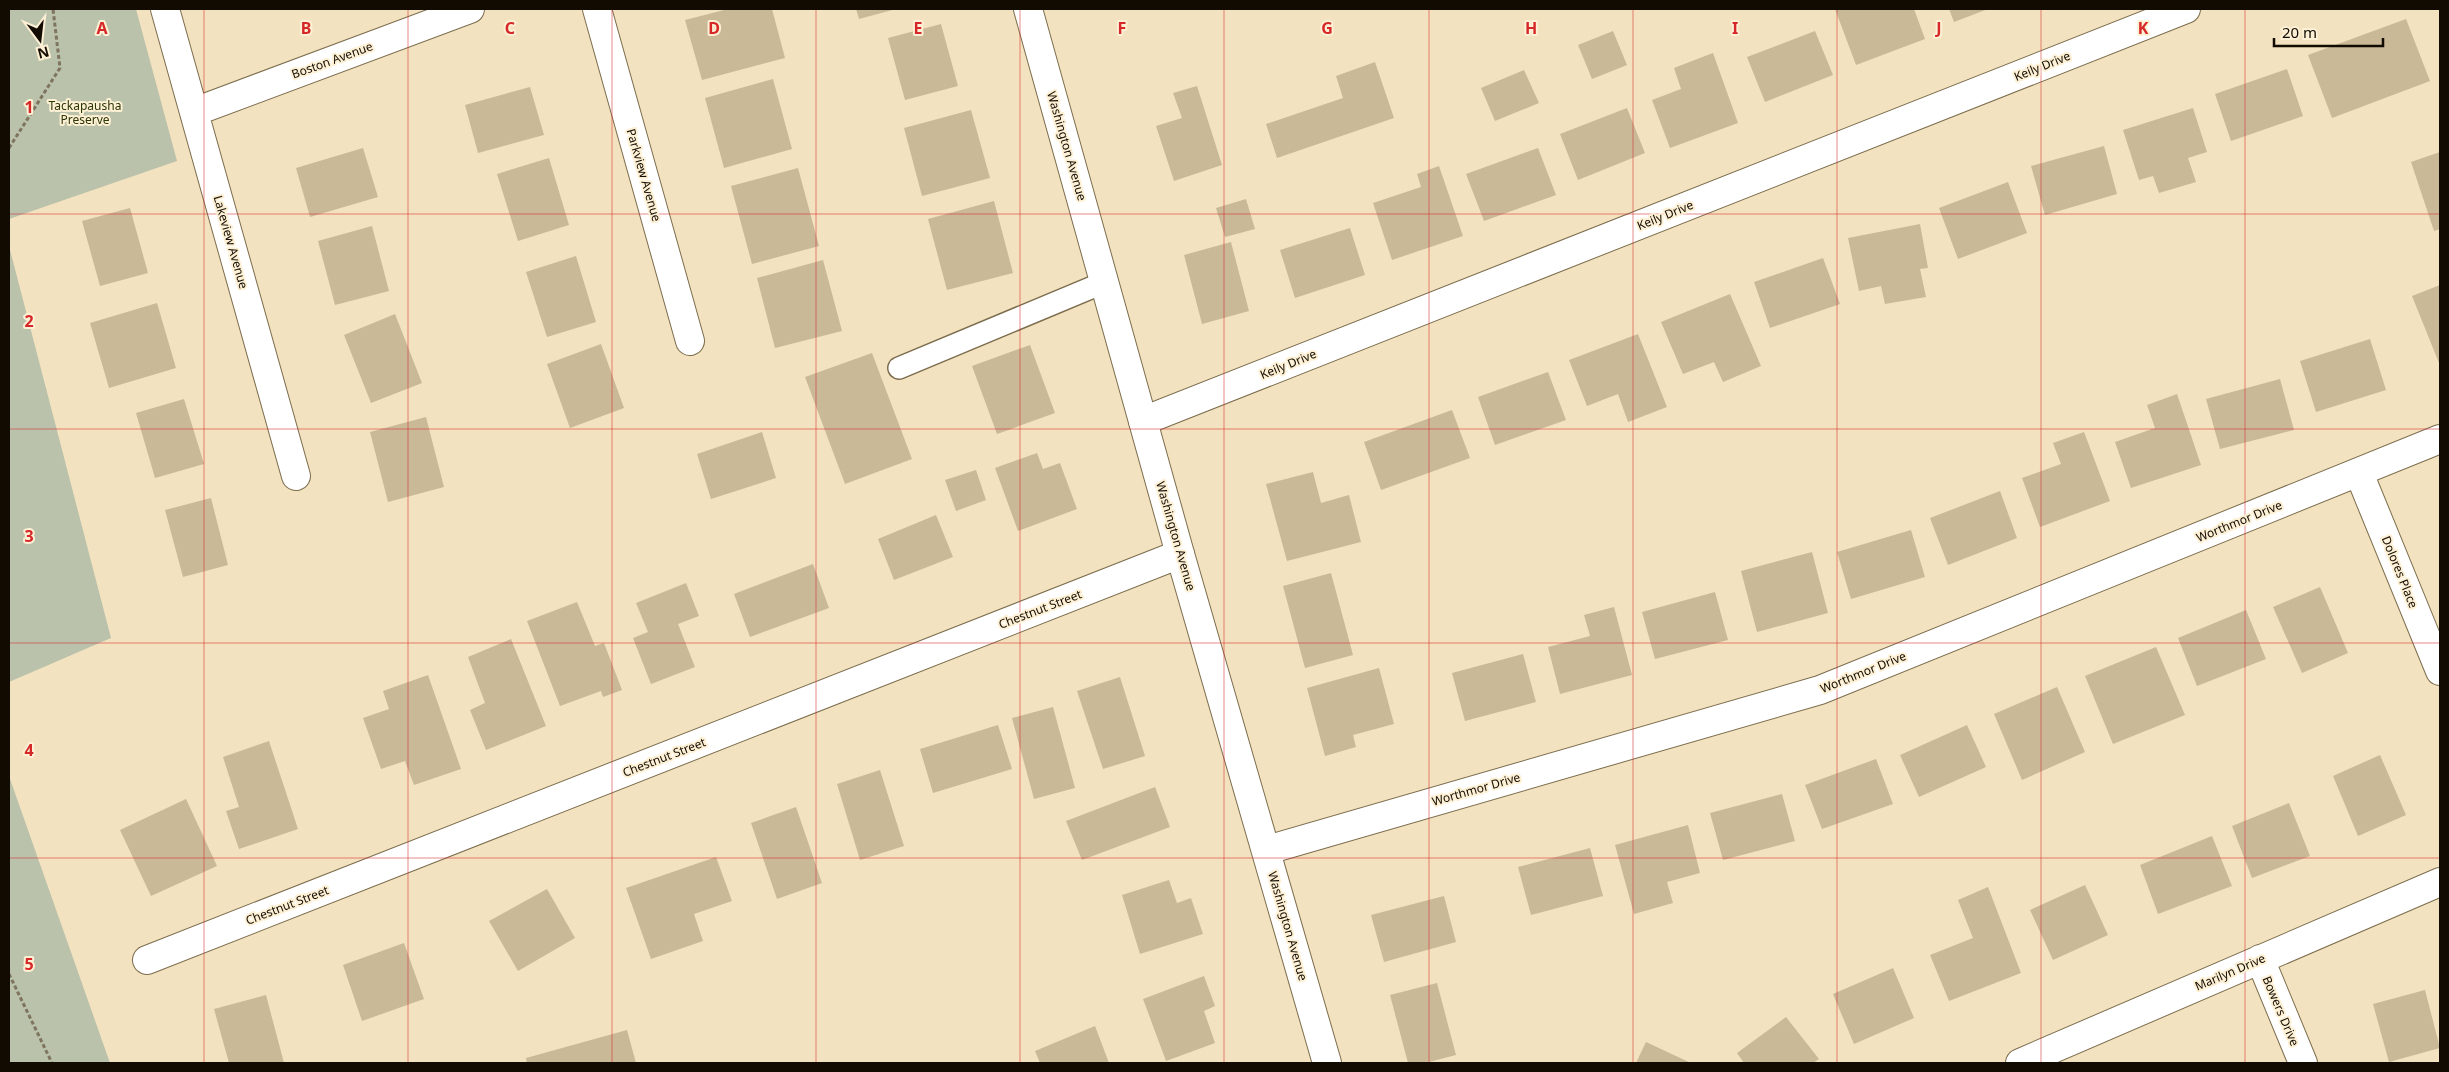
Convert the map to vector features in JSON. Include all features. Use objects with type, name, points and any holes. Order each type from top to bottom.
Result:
[{"type":"street","name":"Lakeview Avenue","points":[[165,9],[296,476]]},
{"type":"street","name":"Boston Avenue","points":[[194,112],[470,9]]},
{"type":"street","name":"Parkview Avenue","points":[[597,9],[690,341]]},
{"type":"street","name":"Washington Avenue","points":[[1028,9],[1180,554],[1327,1063]]},
{"type":"street","name":"Keily Drive","points":[[1143,421],[2186,9]]},
{"type":"street","name":"Worthmor Drive","points":[[1267,850],[1820,690],[2440,439]]},
{"type":"street","name":"Dolores Place","points":[[2359,473],[2440,670]]},
{"type":"street","name":"Chestnut Street","points":[[147,960],[1180,554]]},
{"type":"street","name":"Marilyn Drive","points":[[2020,1063],[2440,882]]},
{"type":"street","name":"Bowers Drive","points":[[2260,959],[2303,1063]]},
{"type":"lane","points":[[900,368],[1105,282]]},
{"type":"path","points":[[9,148],[60,68],[53,9]]},
{"type":"path","points":[[9,974],[52,1063]]},
{"type":"green space","name":"Tackapausha Preserve","points":[[9,9],[136,9],[177,161],[9,219]]},
{"type":"green space","points":[[9,246],[111,638],[9,682]]},
{"type":"green space","points":[[9,776],[110,1063],[9,1063]]},
{"type":"building","points":[[728,9],[772,9],[785,58],[702,80],[685,20]]},
{"type":"building","points":[[856,9],[896,9],[859,19]]},
{"type":"building","points":[[1835,9],[1914,9],[1925,39],[1856,65]]},
{"type":"building","points":[[1949,9],[1988,9],[1954,22]]},
{"type":"building","points":[[2406,19],[2430,81],[2332,118],[2308,55]]},
{"type":"building","points":[[941,24],[958,86],[905,100],[888,38]]},
{"type":"building","points":[[1613,31],[1627,65],[1592,79],[1578,45]]},
{"type":"building","points":[[1815,31],[1833,75],[1765,102],[1747,57]]},
{"type":"building","points":[[1713,53],[1738,123],[1670,148],[1652,100],[1681,89],[1674,68]]},
{"type":"building","points":[[1375,62],[1394,118],[1277,158],[1266,124],[1343,98],[1336,76]]},
{"type":"building","points":[[2287,69],[2303,116],[2231,141],[2215,94]]},
{"type":"building","points":[[1524,70],[1539,103],[1495,121],[1481,88]]},
{"type":"building","points":[[773,79],[792,149],[724,168],[705,98]]},
{"type":"building","points":[[1197,86],[1222,165],[1174,181],[1156,126],[1182,118],[1173,93]]},
{"type":"building","points":[[530,87],[544,135],[478,153],[465,105]]},
{"type":"building","points":[[1627,108],[1645,153],[1578,180],[1560,134]]},
{"type":"building","points":[[2193,108],[2207,152],[2188,158],[2196,182],[2159,193],[2153,176],[2139,180],[2123,130]]},
{"type":"building","points":[[971,110],[990,178],[922,196],[904,128]]},
{"type":"building","points":[[2104,146],[2117,194],[2045,215],[2031,166]]},
{"type":"building","points":[[363,148],[378,197],[310,217],[296,168]]},
{"type":"building","points":[[1538,148],[1556,195],[1484,221],[1466,174]]},
{"type":"building","points":[[2440,152],[2440,229],[2434,231],[2411,162]]},
{"type":"building","points":[[549,158],[569,225],[518,241],[497,174]]},
{"type":"building","points":[[1439,166],[1463,236],[1392,260],[1373,203],[1421,187],[1417,174]]},
{"type":"building","points":[[798,168],[819,246],[752,264],[731,186]]},
{"type":"building","points":[[2008,182],[2027,233],[1958,259],[1939,208]]},
{"type":"building","points":[[1246,199],[1255,229],[1225,237],[1216,208]]},
{"type":"building","points":[[994,201],[1013,273],[947,290],[928,219]]},
{"type":"building","points":[[130,208],[148,273],[100,286],[82,221]]},
{"type":"building","points":[[1920,224],[1928,268],[1920,269],[1926,297],[1885,304],[1881,286],[1859,291],[1848,238]]},
{"type":"building","points":[[372,226],[389,291],[335,305],[318,241]]},
{"type":"building","points":[[1350,228],[1365,275],[1295,298],[1280,250]]},
{"type":"building","points":[[1231,242],[1249,311],[1202,324],[1184,255]]},
{"type":"building","points":[[576,256],[596,322],[547,337],[526,272]]},
{"type":"building","points":[[1823,258],[1840,304],[1770,328],[1754,282]]},
{"type":"building","points":[[823,260],[842,331],[775,348],[757,278]]},
{"type":"building","points":[[2440,285],[2440,362],[2439,363],[2412,296]]},
{"type":"building","points":[[1730,294],[1761,366],[1723,382],[1714,362],[1683,374],[1661,322]]},
{"type":"building","points":[[157,303],[176,368],[109,388],[90,323]]},
{"type":"building","points":[[395,314],[422,383],[371,403],[344,335]]},
{"type":"building","points":[[1638,334],[1667,407],[1628,422],[1618,394],[1587,406],[1569,360]]},
{"type":"building","points":[[2370,339],[2386,390],[2316,412],[2300,361]]},
{"type":"building","points":[[601,344],[624,408],[570,428],[547,364]]},
{"type":"building","points":[[1030,345],[1055,413],[997,434],[972,366]]},
{"type":"building","points":[[872,353],[912,459],[845,484],[805,377]]},
{"type":"building","points":[[1548,372],[1566,420],[1495,445],[1478,397]]},
{"type":"building","points":[[2280,379],[2294,430],[2220,449],[2206,399]]},
{"type":"building","points":[[2177,394],[2201,465],[2131,488],[2115,442],[2155,428],[2147,405]]},
{"type":"building","points":[[184,399],[204,464],[155,478],[136,413]]},
{"type":"building","points":[[1452,410],[1470,458],[1381,490],[1364,442]]},
{"type":"building","points":[[426,417],[444,487],[388,502],[370,432]]},
{"type":"building","points":[[762,432],[776,478],[711,499],[697,454]]},
{"type":"building","points":[[2084,432],[2110,501],[2040,527],[2022,478],[2061,464],[2053,443]]},
{"type":"building","points":[[1037,453],[1043,469],[1060,463],[1077,509],[1018,531],[995,468]]},
{"type":"building","points":[[976,470],[986,500],[956,511],[945,480]]},
{"type":"building","points":[[1313,472],[1321,503],[1349,495],[1361,542],[1287,561],[1266,484]]},
{"type":"building","points":[[2000,491],[2017,538],[1948,565],[1930,518]]},
{"type":"building","points":[[211,498],[228,565],[183,577],[165,510]]},
{"type":"building","points":[[936,515],[953,557],[894,580],[878,539]]},
{"type":"building","points":[[1911,530],[1925,577],[1851,599],[1837,552]]},
{"type":"building","points":[[1812,552],[1828,613],[1757,632],[1741,571]]},
{"type":"building","points":[[813,564],[829,608],[750,637],[734,594]]},
{"type":"building","points":[[1331,573],[1353,655],[1305,668],[1283,586]]},
{"type":"building","points":[[686,583],[699,616],[678,624],[695,667],[651,684],[633,638],[648,632],[636,603]]},
{"type":"building","points":[[2320,587],[2348,653],[2302,673],[2273,607]]},
{"type":"building","points":[[1715,592],[1728,640],[1655,659],[1642,612]]},
{"type":"building","points":[[577,602],[595,646],[604,643],[622,690],[603,697],[601,691],[560,706],[527,621]]},
{"type":"building","points":[[1614,607],[1632,675],[1560,694],[1548,647],[1590,636],[1584,615]]},
{"type":"building","points":[[2246,610],[2266,659],[2197,686],[2178,638]]},
{"type":"building","points":[[511,639],[546,726],[486,750],[470,710],[485,703],[468,657]]},
{"type":"building","points":[[2156,647],[2185,715],[2113,744],[2085,676]]},
{"type":"building","points":[[1523,654],[1536,702],[1465,721],[1452,673]]},
{"type":"building","points":[[1379,668],[1394,724],[1353,735],[1356,747],[1325,756],[1307,688]]},
{"type":"building","points":[[428,675],[461,769],[414,785],[405,761],[381,769],[363,718],[389,709],[383,691]]},
{"type":"building","points":[[1120,677],[1145,756],[1103,769],[1077,691]]},
{"type":"building","points":[[2057,687],[2085,752],[2022,780],[1994,714]]},
{"type":"building","points":[[1053,707],[1075,788],[1034,799],[1012,718]]},
{"type":"building","points":[[998,725],[1012,769],[933,793],[920,749]]},
{"type":"building","points":[[1967,725],[1986,767],[1919,797],[1900,755]]},
{"type":"building","points":[[269,741],[298,829],[239,849],[226,811],[239,807],[223,757]]},
{"type":"building","points":[[2380,755],[2406,815],[2358,836],[2333,776]]},
{"type":"building","points":[[1876,759],[1893,804],[1822,829],[1805,785]]},
{"type":"building","points":[[880,770],[904,846],[860,860],[837,784]]},
{"type":"building","points":[[1155,787],[1170,827],[1082,860],[1066,821]]},
{"type":"building","points":[[1782,794],[1795,841],[1723,860],[1710,813]]},
{"type":"building","points":[[186,799],[217,866],[151,896],[120,830]]},
{"type":"building","points":[[2289,803],[2310,856],[2252,878],[2232,826]]},
{"type":"building","points":[[796,807],[822,883],[777,899],[751,823]]},
{"type":"building","points":[[1688,825],[1700,873],[1667,882],[1673,903],[1634,914],[1615,845]]},
{"type":"building","points":[[2212,836],[2232,886],[2158,914],[2140,865]]},
{"type":"building","points":[[1590,848],[1603,896],[1531,915],[1518,867]]},
{"type":"building","points":[[716,857],[732,901],[694,914],[703,941],[651,959],[626,888]]},
{"type":"building","points":[[1169,880],[1177,903],[1191,898],[1203,934],[1140,954],[1122,895]]},
{"type":"building","points":[[2085,885],[2108,935],[2053,960],[2030,910]]},
{"type":"building","points":[[1988,887],[2021,973],[1949,1001],[1930,955],[1973,938],[1958,900]]},
{"type":"building","points":[[547,889],[575,938],[518,971],[489,921]]},
{"type":"building","points":[[1444,896],[1456,942],[1384,962],[1371,915]]},
{"type":"building","points":[[404,943],[424,999],[362,1021],[343,965]]},
{"type":"building","points":[[1893,968],[1914,1018],[1854,1044],[1833,994]]},
{"type":"building","points":[[1204,976],[1215,1006],[1204,1011],[1215,1043],[1166,1061],[1143,999]]},
{"type":"building","points":[[1437,983],[1456,1055],[1425,1063],[1408,1063],[1390,995]]},
{"type":"building","points":[[2425,990],[2440,1048],[2389,1062],[2373,1004]]},
{"type":"building","points":[[266,995],[284,1063],[229,1063],[214,1009]]},
{"type":"building","points":[[1786,1017],[1819,1059],[1813,1063],[1744,1063],[1737,1053]]},
{"type":"building","points":[[1095,1026],[1109,1063],[1040,1063],[1035,1051]]},
{"type":"building","points":[[627,1030],[636,1063],[527,1063],[526,1058]]},
{"type":"building","points":[[1646,1042],[1691,1063],[1636,1063]]}]
